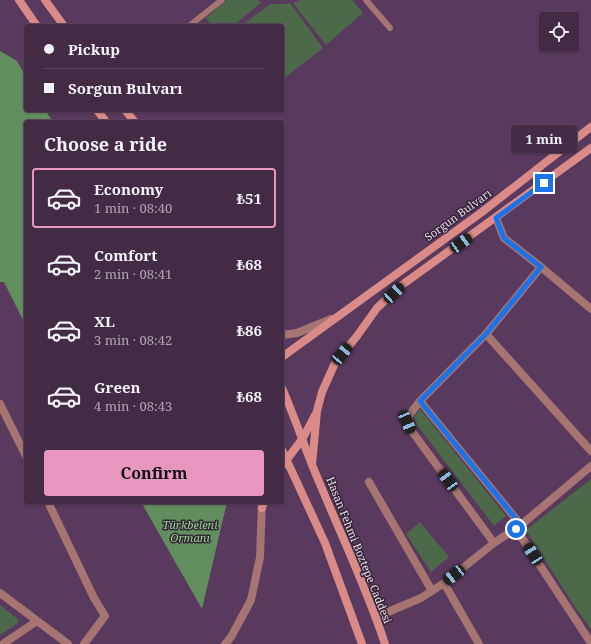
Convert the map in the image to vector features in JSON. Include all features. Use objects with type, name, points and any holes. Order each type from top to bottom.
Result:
[{"type":"main road","points":[[19,0],[36,24]]},
{"type":"main road","points":[[48,1],[63,24]]},
{"type":"main road","points":[[127,112],[133,120]]},
{"type":"main road","name":"Sorgun Bulvarı","points":[[284,356],[482,212],[591,127]]},
{"type":"main road","points":[[312,465],[317,411],[322,392],[335,363],[378,308],[402,285],[591,148]]},
{"type":"main road","name":"Hasan Fehmi Boztepe Caddesi","points":[[284,393],[303,438],[312,465],[376,617],[385,644]]},
{"type":"main road","points":[[317,411],[303,438],[284,463],[325,543],[362,644]]},
{"type":"street","points":[[496,218],[504,238],[591,309]]},
{"type":"street","points":[[494,543],[410,430],[407,422],[410,414],[420,401],[486,334],[541,267]]},
{"type":"street","name":"Sorgun Bulvarı","points":[[284,335],[296,333],[336,317]]},
{"type":"street","points":[[486,334],[591,450]]},
{"type":"street","points":[[420,401],[519,527],[591,643]]},
{"type":"street","points":[[0,404],[24,452]]},
{"type":"street","points":[[376,617],[421,598],[444,583],[494,543],[519,527],[591,466]]},
{"type":"street","points":[[369,482],[432,591]]},
{"type":"street","points":[[49,504],[94,598],[105,616],[84,644]]},
{"type":"street","points":[[225,644],[231,637],[251,600],[260,557],[262,504]]},
{"type":"street","points":[[444,583],[479,644]]},
{"type":"street","points":[[0,593],[68,644]]},
{"type":"street","points":[[3,644],[37,620]]},
{"type":"lane","points":[[192,24],[222,0]]},
{"type":"lane","points":[[366,0],[390,28]]},
{"type":"green space","points":[[227,0],[256,0],[262,2],[235,24],[210,24],[206,18]]},
{"type":"green space","points":[[300,0],[352,0],[363,13],[326,45],[293,3]]},
{"type":"green space","points":[[290,3],[323,48],[284,78],[284,24],[244,24],[270,4]]},
{"type":"green space","points":[[0,51],[17,61],[24,73],[24,112],[46,112],[52,120],[24,120],[24,322],[4,282],[0,282]]},
{"type":"green space","points":[[420,409],[506,516],[494,526],[417,425],[414,417]]},
{"type":"green space","points":[[591,479],[591,629],[575,607],[526,530]]},
{"type":"green space","name":"Türkbeleni Ormanı","points":[[142,504],[227,504],[202,609]]},
{"type":"green space","points":[[420,522],[449,557],[431,572],[406,534]]},
{"type":"green space","points":[[0,605],[19,620],[17,624],[0,635]]},
{"type":"route","points":[[516,529],[521,525],[420,401],[486,334],[541,267],[504,238],[496,218],[544,183]]}]
